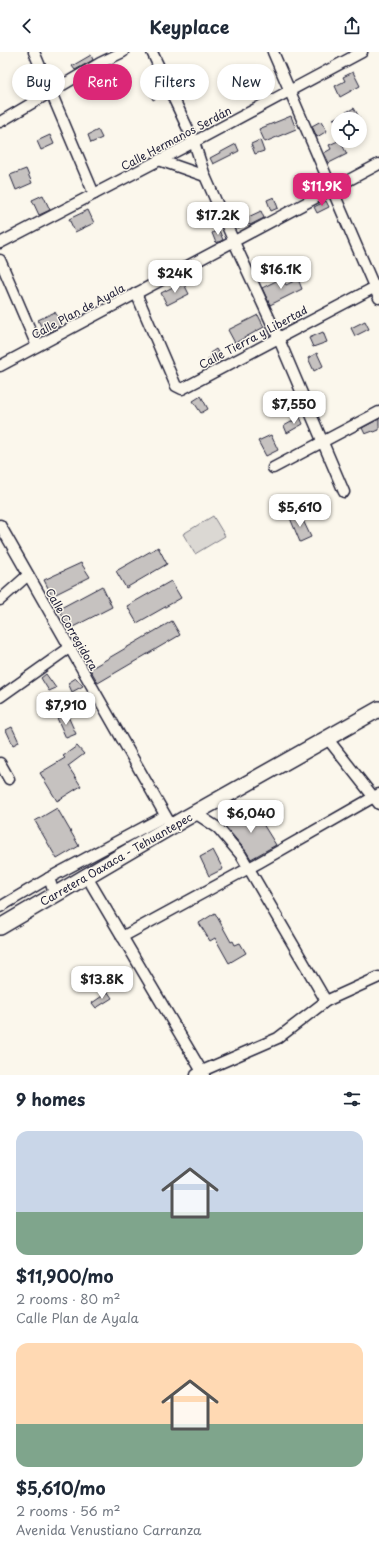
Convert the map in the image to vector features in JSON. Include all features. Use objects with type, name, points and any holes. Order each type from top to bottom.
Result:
[{"type":"main road","name":"Carretera Oaxaca - Tehuantepec","points":[[6,924],[87,877],[168,821],[195,813],[379,709]]},
{"type":"street","points":[[34,52],[39,64]]},
{"type":"street","points":[[65,84],[100,63],[123,52]]},
{"type":"street","points":[[152,52],[194,142],[205,176],[278,337],[344,492]]},
{"type":"street","points":[[273,52],[332,188],[377,286],[379,298]]},
{"type":"street","name":"Calle Hermanos Serdán","points":[[0,243],[160,160],[362,52]]},
{"type":"street","points":[[0,122],[39,100]]},
{"type":"street","points":[[54,100],[94,194]]},
{"type":"street","points":[[160,160],[205,176]]},
{"type":"street","name":"Calle Plan de Ayala","points":[[0,366],[379,164]]},
{"type":"street","points":[[0,262],[38,346]]},
{"type":"street","name":"Calle Tierra y Libertad","points":[[136,294],[176,386],[182,389],[377,286]]},
{"type":"street","points":[[274,468],[322,441],[379,412]]},
{"type":"street","name":"Calle Corregidora","points":[[0,526],[168,821]]},
{"type":"street","points":[[0,600],[28,575]]},
{"type":"street","points":[[0,696],[69,648]]},
{"type":"street","points":[[122,937],[378,799],[327,738]]},
{"type":"street","points":[[0,763],[8,779]]},
{"type":"street","points":[[195,813],[218,828],[241,856],[326,1001]]},
{"type":"street","points":[[6,924],[3,906],[49,878],[168,821]]},
{"type":"street","points":[[87,877],[201,1074],[278,1038],[326,1001],[379,978]]},
{"type":"street","points":[[49,878],[55,896]]},
{"type":"shaded area","points":[[213,516],[225,536],[195,554],[183,534]]},
{"type":"building","points":[[91,55],[93,60],[86,64],[75,64]]},
{"type":"building","points":[[353,72],[360,86],[340,97],[335,86],[345,81],[343,77]]},
{"type":"building","points":[[354,108],[356,112],[346,112]]},
{"type":"building","points":[[291,116],[296,129],[265,142],[259,129]]},
{"type":"building","points":[[321,121],[327,131],[317,137],[312,126]]},
{"type":"building","points":[[98,130],[102,138],[91,143],[88,135]]},
{"type":"building","points":[[50,135],[54,144],[41,150],[37,141]]},
{"type":"building","points":[[260,140],[264,151],[255,154],[251,144]]},
{"type":"building","points":[[236,144],[239,151],[213,164],[210,158]]},
{"type":"building","points":[[331,144],[331,148],[344,148],[347,154],[329,163],[324,153],[331,149],[329,145]]},
{"type":"building","points":[[26,169],[32,183],[16,190],[10,175]]},
{"type":"building","points":[[43,195],[50,210],[39,215],[32,200]]},
{"type":"building","points":[[274,197],[278,208],[271,211],[267,200]]},
{"type":"building","points":[[326,201],[329,207],[317,213],[314,207]]},
{"type":"building","points":[[88,210],[94,223],[75,232],[69,219]]},
{"type":"building","points":[[261,211],[264,218],[238,229],[234,219],[242,215],[244,219]]},
{"type":"building","points":[[219,230],[223,240],[216,243],[212,233]]},
{"type":"building","points":[[282,278],[286,285],[298,279],[302,289],[270,305],[262,288]]},
{"type":"building","points":[[183,282],[189,294],[167,305],[161,293]]},
{"type":"building","points":[[55,312],[62,325],[45,334],[38,320]]},
{"type":"building","points":[[258,315],[264,327],[235,343],[228,330]]},
{"type":"building","points":[[365,321],[369,329],[355,336],[351,328]]},
{"type":"building","points":[[323,332],[327,342],[313,347],[309,338]]},
{"type":"building","points":[[216,349],[222,359],[211,365],[208,359],[212,357],[210,353]]},
{"type":"building","points":[[317,353],[323,366],[314,371],[308,358]]},
{"type":"building","points":[[201,396],[208,409],[201,413],[193,401]]},
{"type":"building","points":[[300,417],[303,424],[287,433],[284,426]]},
{"type":"building","points":[[379,419],[379,430],[365,434],[362,428]]},
{"type":"building","points":[[271,435],[278,450],[266,456],[258,441]]},
{"type":"building","points":[[300,514],[311,537],[300,542],[290,518]]},
{"type":"building","points":[[158,547],[167,564],[126,588],[116,571]]},
{"type":"building","points":[[81,563],[90,577],[52,596],[44,580]]},
{"type":"building","points":[[171,581],[181,598],[137,623],[127,606]]},
{"type":"building","points":[[102,586],[112,607],[69,629],[59,609]]},
{"type":"building","points":[[172,621],[180,635],[98,683],[90,669]]},
{"type":"building","points":[[46,674],[56,688],[49,691],[41,678]]},
{"type":"building","points":[[76,678],[83,686],[72,692],[68,683]]},
{"type":"building","points":[[67,714],[76,734],[66,738],[57,718]]},
{"type":"building","points":[[12,727],[19,742],[13,745],[6,730]]},
{"type":"building","points":[[77,746],[84,754],[68,766],[81,786],[57,801],[40,773],[65,758],[63,756]]},
{"type":"building","points":[[57,808],[79,846],[57,859],[35,821]]},
{"type":"building","points":[[253,808],[276,845],[251,859],[225,826]]},
{"type":"building","points":[[213,850],[223,869],[209,876],[200,857]]},
{"type":"building","points":[[215,913],[231,942],[233,941],[235,945],[240,943],[246,953],[229,963],[215,938],[210,941],[199,923]]},
{"type":"building","points":[[108,992],[112,998],[96,1008],[92,1003]]}]
